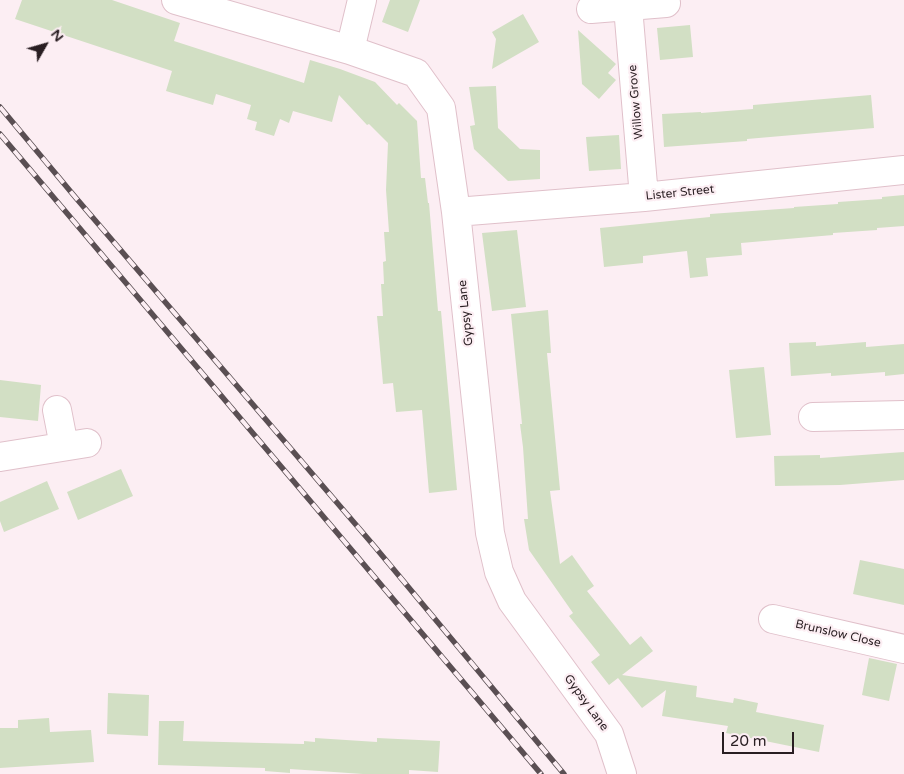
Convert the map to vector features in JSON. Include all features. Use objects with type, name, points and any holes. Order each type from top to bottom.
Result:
[{"type":"street","name":"Gypsy Lane","points":[[176,0],[350,50],[416,73],[441,108],[456,212],[490,534],[499,572],[512,601],[609,734],[622,774]]},
{"type":"street","points":[[350,50],[362,0]]},
{"type":"street","points":[[591,9],[666,3]]},
{"type":"street","name":"Willow Grove","points":[[628,6],[644,197]]},
{"type":"street","name":"Lister Street","points":[[456,212],[644,197],[904,170]]},
{"type":"street","points":[[0,457],[75,445],[57,410]]},
{"type":"street","points":[[813,417],[904,415]]},
{"type":"street","name":"Brunslow Close","points":[[773,619],[904,649]]},
{"type":"building","points":[[22,0],[112,0],[180,23],[174,41],[304,83],[310,60],[340,69],[375,82],[397,105],[399,103],[417,121],[421,178],[425,178],[429,203],[438,311],[441,311],[457,490],[429,493],[422,410],[396,412],[393,383],[383,384],[377,316],[383,316],[381,284],[384,284],[383,262],[386,261],[384,232],[389,232],[386,190],[388,143],[369,124],[367,125],[339,95],[332,122],[293,111],[289,123],[280,119],[274,136],[255,130],[257,122],[247,119],[251,105],[216,94],[213,105],[166,91],[172,71],[15,19]]},
{"type":"building","points":[[390,0],[420,0],[408,32],[382,22]]},
{"type":"building","points":[[523,14],[539,42],[492,69],[496,39],[492,32]]},
{"type":"building","points":[[690,25],[693,57],[660,60],[657,28]]},
{"type":"building","points":[[578,30],[616,64],[608,73],[616,80],[599,99],[582,84]]},
{"type":"building","points":[[496,86],[498,128],[520,149],[540,150],[540,179],[508,181],[474,149],[470,126],[475,125],[469,87]]},
{"type":"building","points":[[871,95],[874,128],[747,139],[747,141],[664,147],[662,114],[753,109],[753,105]]},
{"type":"building","points":[[619,135],[621,169],[589,171],[586,137]]},
{"type":"building","points":[[904,195],[904,226],[833,233],[833,235],[741,243],[742,255],[706,258],[708,276],[690,278],[687,251],[643,256],[643,263],[604,267],[600,228],[710,217],[710,214],[838,204],[838,202],[882,199],[882,197]]},
{"type":"building","points":[[517,230],[526,307],[492,311],[482,233]]},
{"type":"building","points":[[548,310],[551,353],[547,353],[560,490],[550,491],[560,564],[572,555],[594,586],[587,591],[630,645],[641,636],[653,651],[622,675],[697,686],[696,697],[733,703],[734,698],[758,703],[756,712],[824,725],[819,752],[726,733],[728,726],[662,716],[666,690],[642,708],[618,678],[609,685],[591,662],[600,655],[569,616],[573,613],[529,550],[524,519],[528,519],[520,424],[522,424],[511,314]]},
{"type":"building","points":[[816,342],[816,346],[866,342],[866,347],[904,344],[904,374],[885,376],[885,372],[831,376],[831,373],[791,376],[789,343]]},
{"type":"building","points":[[764,367],[771,435],[736,438],[729,370]]},
{"type":"building","points":[[0,380],[41,385],[38,421],[0,417]]},
{"type":"building","points":[[904,452],[904,480],[840,485],[775,486],[774,456],[820,455],[820,458]]},
{"type":"building","points":[[121,469],[133,496],[78,520],[67,492]]},
{"type":"building","points":[[47,481],[59,509],[4,532],[0,521],[0,502]]},
{"type":"building","points":[[860,560],[904,569],[904,605],[853,594]]},
{"type":"building","points":[[869,658],[897,664],[889,701],[862,695]]},
{"type":"building","points":[[108,693],[149,695],[148,736],[107,734]]},
{"type":"building","points":[[49,718],[50,732],[91,730],[94,762],[0,768],[0,728],[18,728],[18,720]]},
{"type":"building","points":[[159,721],[184,721],[183,741],[304,744],[304,741],[315,742],[315,738],[377,742],[377,738],[440,741],[438,772],[409,770],[409,774],[363,774],[290,769],[290,773],[265,771],[265,768],[158,765]]},
{"type":"railway","points":[[0,107],[375,547],[564,774]]},
{"type":"railway","points":[[0,134],[541,774]]}]
